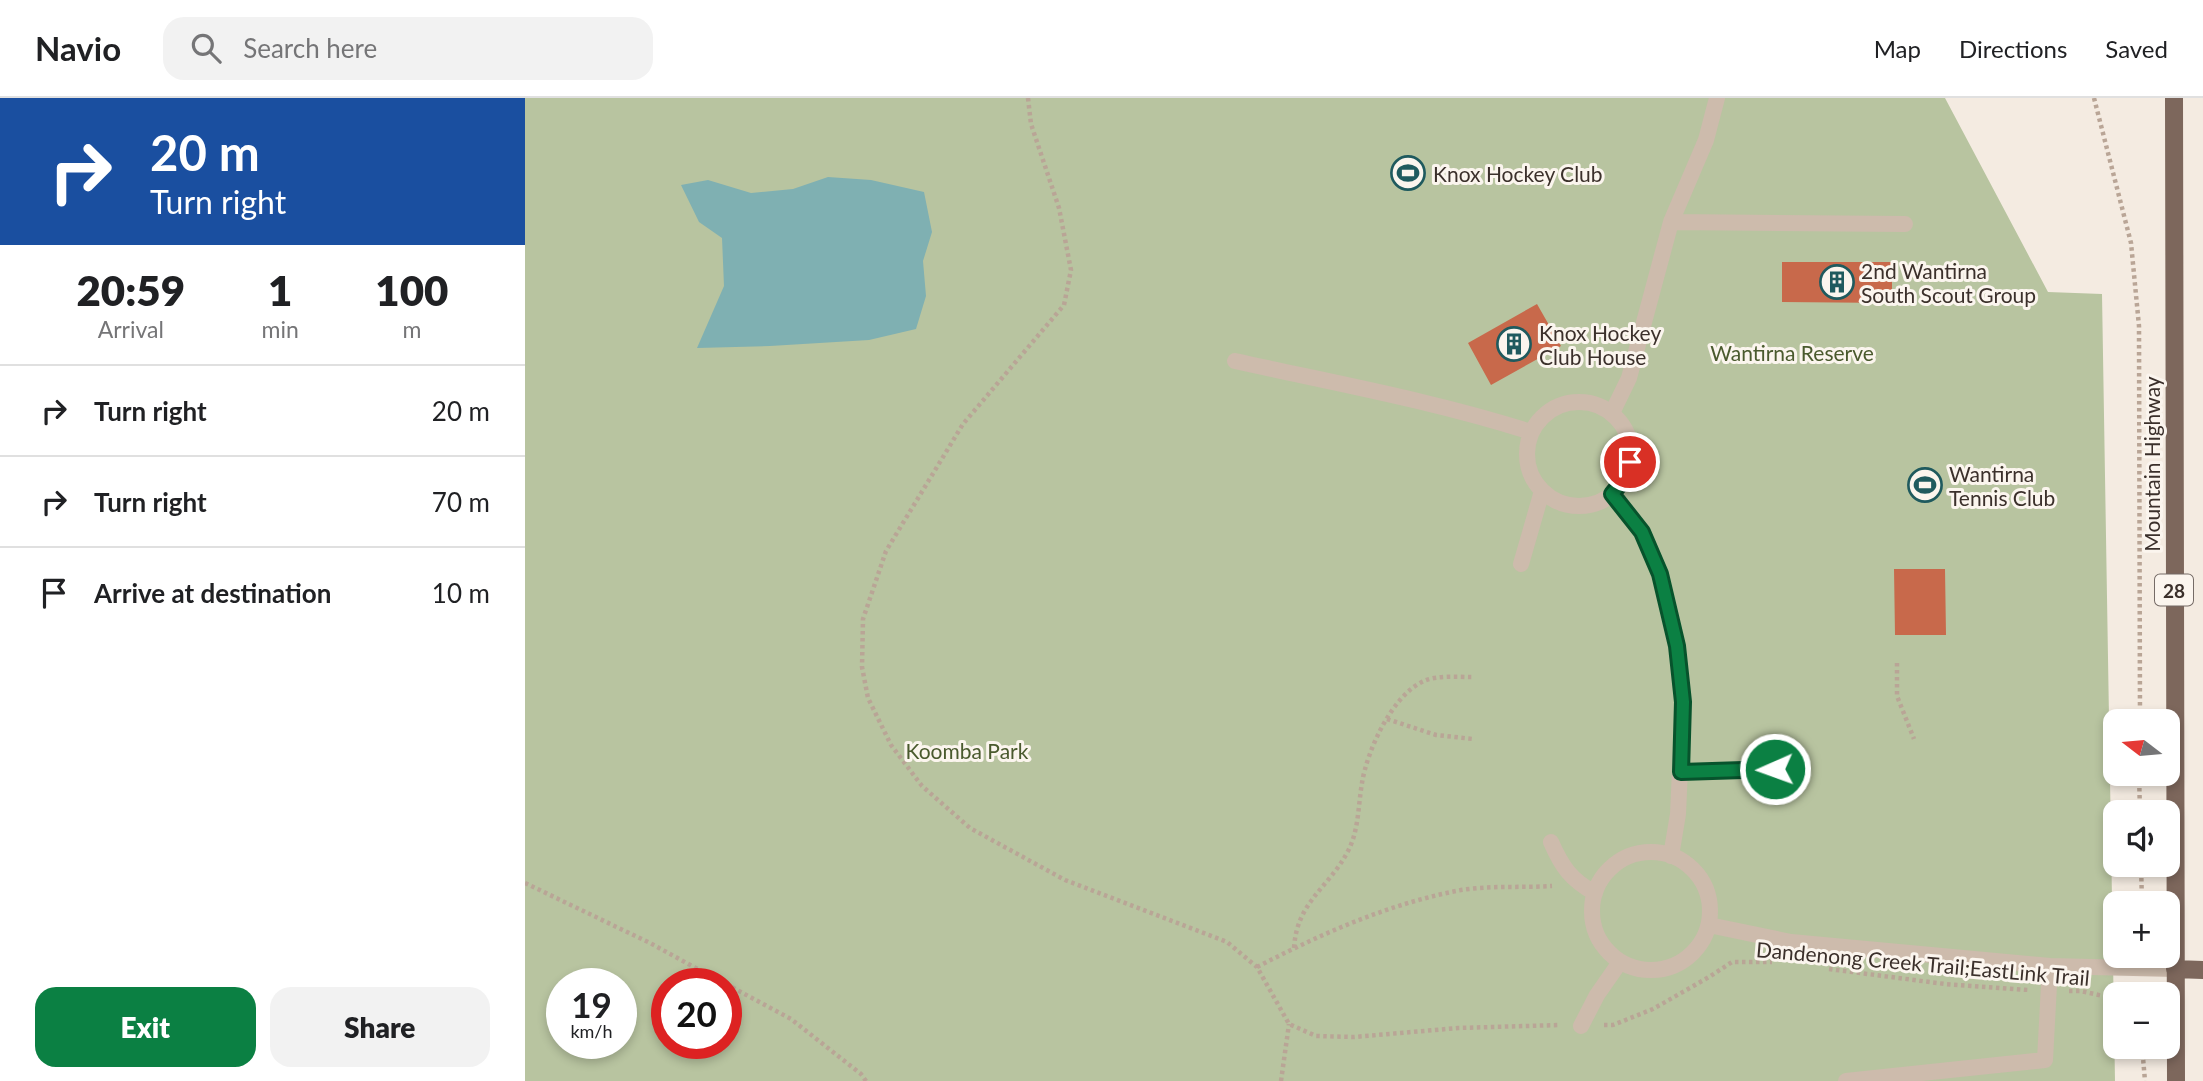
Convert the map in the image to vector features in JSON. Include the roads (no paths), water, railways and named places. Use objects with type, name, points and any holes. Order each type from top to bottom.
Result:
[{"type":"main road","name":"Mountain Highway","points":[[2174,98],[2176,1081]]},
{"type":"main road","points":[[2175,970],[2203,970]]},
{"type":"lane","points":[[1612,413],[1629,378],[1671,222],[1706,141],[1717,98]]},
{"type":"lane","points":[[1671,222],[1905,224]]},
{"type":"lane","points":[[1235,361],[1434,405],[1531,432]]},
{"type":"lane","points":[[1574,402],[1592,403],[1612,413],[1623,427],[1630,444],[1630,462],[1624,479],[1612,494],[1596,503],[1578,506],[1560,503],[1542,491],[1532,476],[1527,458],[1531,432],[1542,417],[1556,407],[1574,402]]},
{"type":"lane","points":[[1521,564],[1542,491]]},
{"type":"lane","points":[[1612,494],[1642,532],[1660,574],[1677,646],[1683,702],[1678,814],[1671,856]]},
{"type":"lane","points":[[1681,772],[1775,769]]},
{"type":"lane","points":[[1551,842],[1560,862],[1577,884],[1595,893]]},
{"type":"lane","points":[[1639,853],[1671,856],[1689,866],[1702,881],[1710,901],[1709,925],[1701,944],[1687,959],[1668,968],[1648,971],[1620,962],[1605,948],[1595,931],[1592,910],[1595,893],[1604,875],[1620,861],[1639,853]]},
{"type":"lane","points":[[1709,925],[1791,942],[2050,966],[2175,970]]},
{"type":"lane","points":[[1581,1026],[1597,995],[1620,962]]},
{"type":"lane","points":[[1846,1081],[2045,1060],[2050,966]]},
{"type":"water","points":[[828,177],[871,180],[924,192],[932,232],[923,261],[926,296],[916,329],[869,340],[697,348],[724,286],[722,238],[699,222],[681,185],[708,180],[751,193],[793,189]]},
{"type":"place","name":"Knox Hockey Club","points":[[1408,173]]},
{"type":"place","name":"2nd Wantirna South Scout Group","points":[[1837,282]]},
{"type":"place","name":"Knox Hockey Club House","points":[[1514,344]]},
{"type":"place","name":"Wantirna Tennis Club","points":[[1925,485]]},
{"type":"park label","name":"Wantirna Reserve","points":[[1792,352]]},
{"type":"park label","name":"Koomba Park","points":[[967,750]]}]
